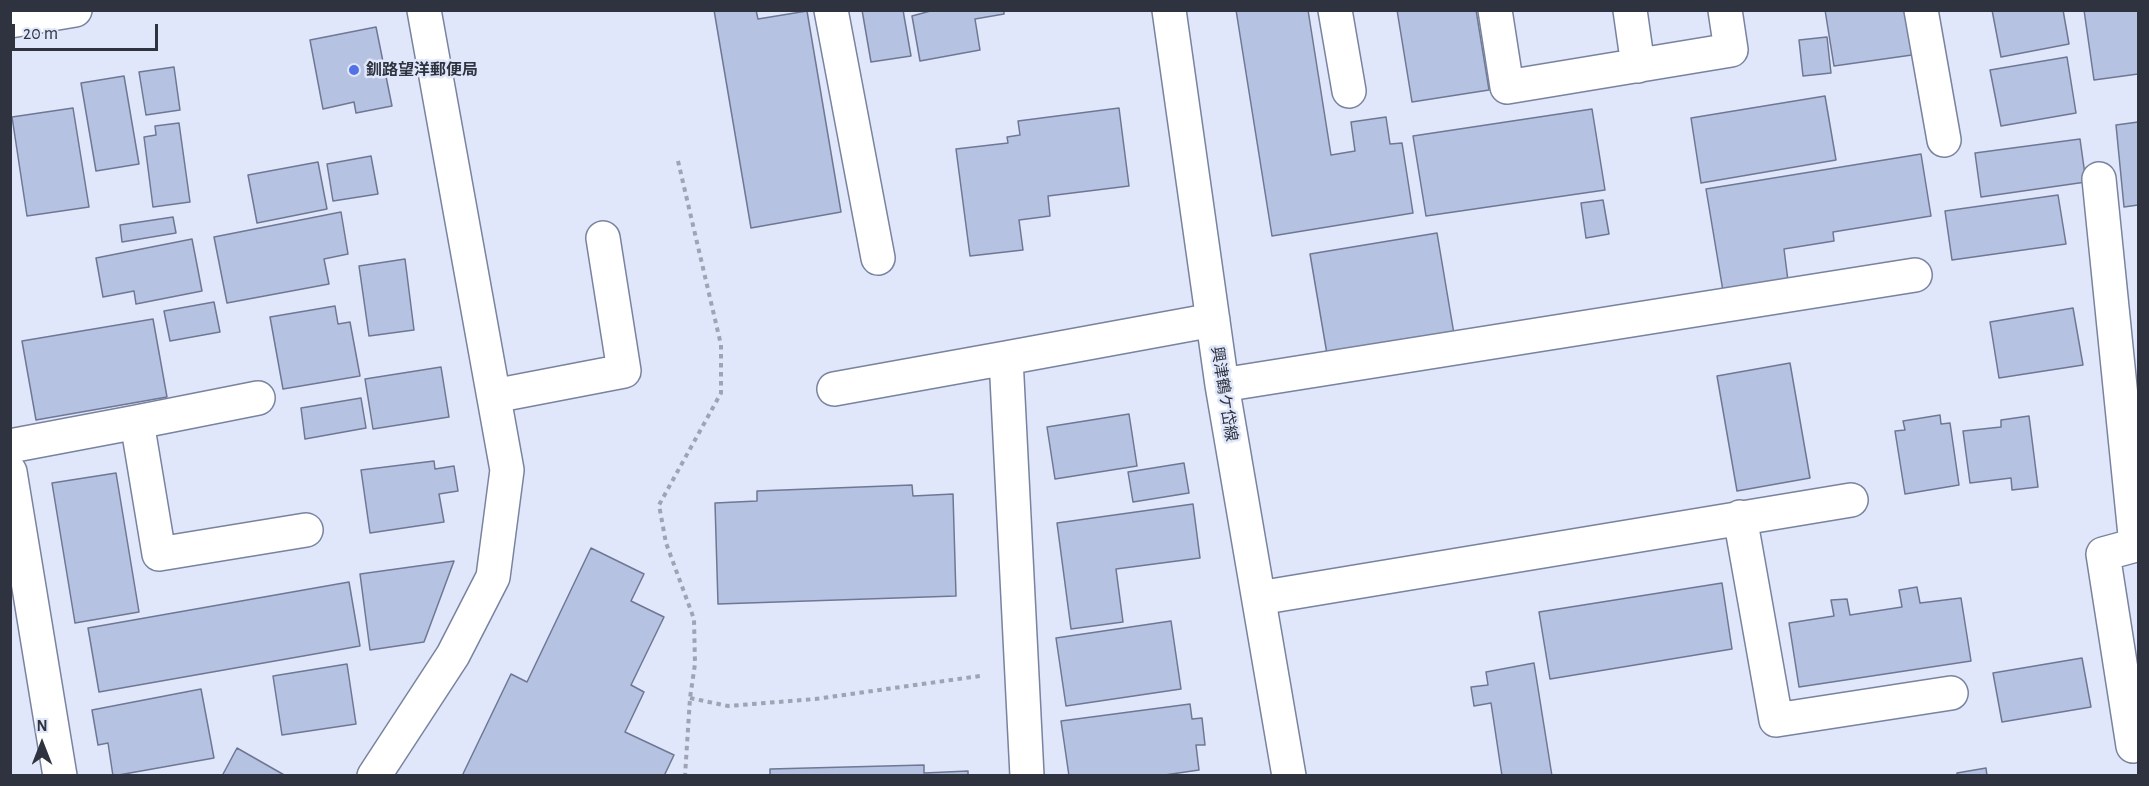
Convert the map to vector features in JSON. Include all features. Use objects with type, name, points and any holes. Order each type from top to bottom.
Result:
[{"type":"street","points":[[10,21],[75,10]]},
{"type":"street","points":[[374,776],[453,655],[492,577],[507,470],[424,10]]},
{"type":"street","points":[[831,10],[878,258]]},
{"type":"street","name":"興津鶴ケ岱線","points":[[1169,10],[1222,385],[1288,776]]},
{"type":"street","points":[[1335,10],[1349,91]]},
{"type":"street","points":[[1495,10],[1507,87],[1731,50],[1725,10]]},
{"type":"street","points":[[1630,10],[1638,66]]},
{"type":"street","points":[[1921,10],[1944,140]]},
{"type":"street","points":[[2099,179],[2138,545],[2103,554],[2133,746]]},
{"type":"street","points":[[494,396],[624,371],[603,238]]},
{"type":"street","points":[[1222,385],[1915,275]]},
{"type":"street","points":[[834,389],[1213,320]]},
{"type":"street","points":[[1005,358],[1027,776]]},
{"type":"street","points":[[10,446],[258,398]]},
{"type":"street","points":[[137,422],[159,554],[306,530]]},
{"type":"street","points":[[10,472],[24,628],[60,776]]},
{"type":"street","points":[[1259,598],[1851,500]]},
{"type":"street","points":[[1740,518],[1776,720],[1951,693]]},
{"type":"path","points":[[678,161],[721,345],[721,393],[659,505],[666,543],[694,619],[695,664],[690,698],[685,776]]},
{"type":"path","points":[[690,698],[728,706],[815,699],[983,676]]},
{"type":"building","points":[[714,10],[756,10],[758,19],[807,11],[841,212],[751,228]]},
{"type":"building","points":[[862,10],[903,10],[911,56],[871,62]]},
{"type":"building","points":[[934,10],[1004,10],[1004,14],[975,19],[980,50],[920,61],[912,16]]},
{"type":"building","points":[[1236,10],[1308,10],[1331,155],[1355,151],[1351,122],[1386,117],[1390,144],[1402,143],[1413,213],[1272,236]]},
{"type":"building","points":[[1397,10],[1476,10],[1489,90],[1412,102]]},
{"type":"building","points":[[1825,10],[1906,10],[1912,55],[1834,66]]},
{"type":"building","points":[[1992,10],[2063,10],[2069,44],[2001,57]]},
{"type":"building","points":[[2084,10],[2138,10],[2138,74],[2094,80]]},
{"type":"building","points":[[376,27],[392,106],[356,113],[354,102],[323,109],[310,40]]},
{"type":"building","points":[[1827,37],[1831,73],[1803,76],[1799,40]]},
{"type":"building","points":[[2067,57],[2076,113],[2001,126],[1990,70]]},
{"type":"building","points":[[174,67],[180,110],[146,115],[139,72]]},
{"type":"building","points":[[124,76],[139,164],[96,171],[81,83]]},
{"type":"building","points":[[1825,96],[1836,160],[1701,183],[1691,118]]},
{"type":"building","points":[[73,108],[89,207],[27,216],[12,117]]},
{"type":"building","points":[[1119,108],[1129,186],[1048,196],[1050,216],[1019,220],[1023,250],[970,256],[956,149],[1008,143],[1007,137],[1020,135],[1018,121]]},
{"type":"building","points":[[1592,109],[1605,190],[1426,216],[1413,136]]},
{"type":"building","points":[[2138,122],[2138,205],[2124,207],[2116,125]]},
{"type":"building","points":[[179,123],[190,202],[153,207],[144,137],[156,135],[155,126]]},
{"type":"building","points":[[2080,139],[2086,182],[1981,197],[1975,153]]},
{"type":"building","points":[[1921,154],[1931,216],[1833,232],[1834,241],[1784,249],[1788,281],[1723,291],[1706,189]]},
{"type":"building","points":[[371,156],[378,194],[333,201],[327,164]]},
{"type":"building","points":[[318,162],[327,209],[257,223],[248,175]]},
{"type":"building","points":[[2058,195],[2066,244],[1952,260],[1945,211]]},
{"type":"building","points":[[1603,200],[1609,234],[1586,238],[1581,203]]},
{"type":"building","points":[[341,212],[348,254],[324,259],[329,284],[227,303],[214,237]]},
{"type":"building","points":[[173,217],[176,233],[122,242],[120,225]]},
{"type":"building","points":[[1437,233],[1454,334],[1327,354],[1310,254]]},
{"type":"building","points":[[192,239],[202,291],[136,304],[134,291],[103,297],[96,258]]},
{"type":"building","points":[[405,259],[414,330],[369,336],[359,266]]},
{"type":"building","points":[[214,302],[220,332],[170,341],[164,311]]},
{"type":"building","points":[[335,306],[338,324],[350,322],[360,376],[283,389],[270,317]]},
{"type":"building","points":[[2073,308],[2083,365],[1999,378],[1990,322]]},
{"type":"building","points":[[153,319],[167,397],[36,420],[22,341]]},
{"type":"building","points":[[1790,363],[1810,478],[1737,491],[1717,376]]},
{"type":"building","points":[[441,367],[449,417],[373,429],[365,379]]},
{"type":"building","points":[[361,398],[366,428],[305,439],[301,408]]},
{"type":"building","points":[[1129,414],[1137,466],[1055,479],[1047,427]]},
{"type":"building","points":[[1940,415],[1941,424],[1950,423],[1959,485],[1905,494],[1895,431],[1905,430],[1903,421]]},
{"type":"building","points":[[2029,416],[2038,487],[2012,490],[2011,478],[1970,483],[1963,431],[2001,427],[2001,420]]},
{"type":"building","points":[[434,461],[435,469],[454,466],[458,491],[439,494],[444,522],[370,533],[361,470]]},
{"type":"building","points":[[1184,463],[1189,493],[1133,502],[1128,472]]},
{"type":"building","points":[[116,473],[139,612],[75,623],[52,483]]},
{"type":"building","points":[[912,485],[913,496],[953,494],[956,596],[718,604],[715,503],[757,501],[757,491]]},
{"type":"building","points":[[1193,504],[1200,558],[1116,569],[1123,622],[1071,629],[1057,523]]},
{"type":"building","points":[[591,548],[644,574],[631,601],[664,617],[631,685],[644,692],[625,732],[674,755],[664,776],[462,776],[511,674],[527,682]]},
{"type":"building","points":[[454,561],[424,642],[370,650],[360,574]]},
{"type":"building","points":[[349,582],[360,646],[99,692],[88,628]]},
{"type":"building","points":[[1722,583],[1732,649],[1550,679],[1539,612]]},
{"type":"building","points":[[1917,587],[1920,603],[1961,598],[1971,661],[1799,687],[1789,623],[1834,616],[1831,600],[1847,599],[1850,615],[1902,607],[1899,590]]},
{"type":"building","points":[[1171,621],[1181,689],[1066,706],[1056,638]]},
{"type":"building","points":[[2082,658],[2091,707],[2002,722],[1993,673]]},
{"type":"building","points":[[1534,663],[1552,776],[1502,776],[1491,703],[1474,706],[1471,687],[1488,685],[1486,672]]},
{"type":"building","points":[[347,664],[356,724],[282,735],[273,676]]},
{"type":"building","points":[[201,689],[214,758],[113,776],[108,743],[98,745],[92,710]]},
{"type":"building","points":[[1190,704],[1192,719],[1202,718],[1205,745],[1196,745],[1199,770],[1158,776],[1069,776],[1061,721]]},
{"type":"building","points":[[237,748],[286,776],[222,776]]},
{"type":"building","points":[[924,765],[924,773],[968,771],[968,776],[770,776],[770,769]]},
{"type":"building","points":[[1986,768],[1987,776],[1957,776],[1957,773]]},
{"type":"place","name":"釧路望洋郵便局","points":[[354,70]]}]
